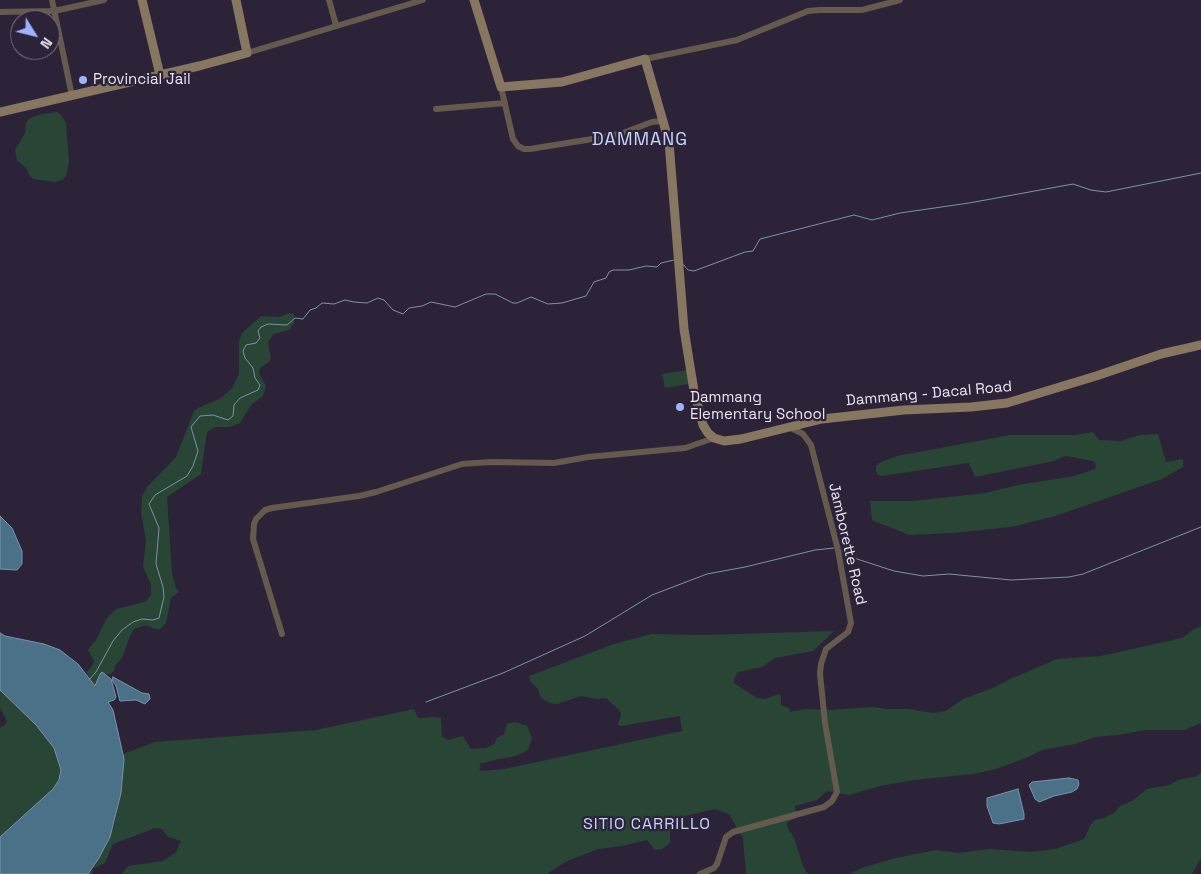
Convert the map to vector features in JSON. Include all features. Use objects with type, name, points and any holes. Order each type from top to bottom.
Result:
[{"type":"street","points":[[59,10],[104,0]]},
{"type":"street","points":[[142,0],[160,75]]},
{"type":"street","points":[[236,0],[247,53]]},
{"type":"street","points":[[329,0],[336,25]]},
{"type":"street","points":[[0,112],[206,65],[422,0]]},
{"type":"street","points":[[474,0],[501,87],[513,139],[518,146],[527,149],[618,134],[652,122],[663,121]]},
{"type":"street","points":[[501,87],[562,82],[690,49],[737,40],[808,11],[826,9],[862,10],[900,0]]},
{"type":"street","points":[[60,39],[72,96]]},
{"type":"street","points":[[645,60],[663,121],[671,160],[686,342],[694,392],[703,425],[714,438]]},
{"type":"street","points":[[436,109],[505,103]]},
{"type":"street","name":"Dammang - Dacal Road","points":[[714,438],[730,440],[811,421],[904,410],[971,407],[1007,403],[1161,354],[1201,345]]},
{"type":"street","points":[[808,439],[806,429],[811,421]]},
{"type":"street","points":[[789,427],[797,430],[808,439]]},
{"type":"street","points":[[282,634],[253,539],[256,519],[265,510],[359,496],[462,464],[491,462],[554,463],[685,448],[714,438]]},
{"type":"street","name":"Jamborette Road","points":[[700,874],[714,868],[726,838],[733,832],[824,807],[835,796],[837,785],[827,737],[820,674],[826,649],[848,632],[851,623],[838,550],[808,439]]},
{"type":"green space","points":[[57,112],[66,123],[69,162],[66,176],[62,180],[55,182],[33,179],[26,168],[17,160],[15,150],[25,133],[26,123],[30,118]]},
{"type":"green space","points":[[289,313],[294,314],[294,323],[289,330],[274,334],[268,342],[271,358],[269,362],[260,368],[259,373],[266,386],[263,396],[251,405],[240,423],[230,427],[215,427],[207,432],[201,474],[167,497],[172,573],[179,592],[171,598],[166,623],[160,629],[146,625],[134,629],[122,658],[115,666],[114,671],[110,674],[100,674],[95,686],[86,672],[91,668],[94,661],[88,650],[96,640],[107,618],[116,609],[145,602],[151,595],[151,585],[143,566],[146,541],[141,512],[142,496],[148,486],[176,457],[194,411],[221,398],[232,388],[239,374],[239,342],[242,333],[261,316],[280,317]]},
{"type":"green space","points":[[687,370],[689,384],[665,388],[662,374]]},
{"type":"green space","points":[[1093,432],[1099,440],[1120,441],[1140,435],[1158,434],[1166,462],[1183,459],[1183,467],[1162,479],[1055,516],[1011,527],[909,535],[872,520],[870,501],[913,501],[985,493],[1018,485],[1074,476],[1095,469],[1096,464],[1093,461],[1066,456],[1054,461],[975,477],[969,463],[882,476],[878,475],[876,471],[876,466],[879,463],[897,456],[1010,435],[1075,435]]},
{"type":"green space","points":[[1201,626],[1201,723],[1185,730],[1145,730],[1095,737],[1075,744],[1042,750],[996,769],[973,774],[914,780],[880,786],[849,795],[827,791],[817,800],[795,806],[797,817],[787,823],[803,866],[808,874],[746,874],[743,838],[729,814],[715,809],[685,816],[672,824],[670,828],[670,843],[662,849],[655,850],[647,840],[598,849],[567,861],[547,874],[122,874],[128,866],[163,861],[176,852],[181,841],[168,837],[162,829],[155,828],[113,844],[105,863],[93,869],[105,848],[114,826],[121,793],[123,754],[155,742],[316,730],[414,709],[418,718],[441,718],[442,736],[448,740],[463,736],[471,749],[486,748],[494,744],[497,738],[504,734],[507,724],[515,722],[527,726],[532,738],[528,750],[516,756],[479,764],[481,765],[479,766],[481,767],[480,771],[504,769],[682,731],[680,716],[618,725],[621,716],[620,711],[606,698],[596,699],[581,696],[557,704],[550,703],[541,698],[538,689],[531,682],[529,676],[611,645],[651,634],[705,635],[834,631],[813,651],[775,658],[762,667],[738,672],[734,683],[757,698],[765,699],[779,694],[781,696],[781,705],[790,709],[790,712],[805,709],[828,710],[873,707],[909,709],[933,713],[946,711],[963,699],[1057,659],[1101,656],[1182,638]]},
{"type":"green space","points":[[0,690],[36,725],[54,748],[61,770],[59,780],[53,789],[0,837],[0,728],[7,721],[0,708]]},
{"type":"green space","points":[[1201,773],[1201,858],[1192,874],[849,874],[864,867],[896,858],[936,850],[959,853],[989,849],[1031,852],[1055,849],[1084,839],[1095,820],[1114,813],[1120,806],[1132,801],[1147,789],[1169,785],[1178,780],[1197,776]]},
{"type":"water","points":[[0,516],[12,528],[22,551],[22,564],[17,570],[0,569]]},
{"type":"water","points":[[0,633],[5,636],[44,644],[60,650],[78,664],[95,686],[102,672],[111,679],[116,697],[108,702],[113,710],[124,759],[121,793],[110,837],[88,874],[0,874],[0,837],[53,789],[59,780],[61,770],[54,748],[36,725],[0,690]]},
{"type":"water","points":[[113,677],[142,693],[149,694],[150,699],[145,704],[136,700],[120,701],[116,686],[112,680]]},
{"type":"water","points":[[1069,778],[1078,780],[1077,789],[1039,802],[1035,799],[1029,785],[1032,782]]},
{"type":"water","points":[[1018,789],[1024,819],[999,824],[993,823],[987,806],[987,798]]},
{"type":"waterway","points":[[682,263],[688,270],[694,271],[745,252],[753,251],[760,239],[854,215],[872,220],[900,213],[969,203],[1073,184],[1091,190],[1106,192],[1201,173]]},
{"type":"waterway","points":[[89,680],[122,630],[133,622],[142,619],[153,620],[159,618],[164,597],[156,564],[159,528],[149,504],[155,495],[187,476],[193,466],[198,451],[191,427],[200,416],[213,415],[228,420],[233,416],[234,405],[240,398],[258,390],[260,385],[243,351],[246,345],[256,343],[260,338],[258,331],[261,327],[268,324],[287,325],[295,318],[303,319],[310,310],[322,303],[334,304],[345,300],[367,303],[378,298],[384,300],[393,310],[403,314],[409,308],[431,302],[455,307],[486,294],[495,294],[513,303],[531,297],[548,304],[562,303],[586,296],[594,282],[606,278],[609,272],[613,270],[629,270],[646,266],[657,267],[661,263],[674,260]]},
{"type":"waterway","points":[[842,551],[857,559],[894,571],[923,576],[949,574],[1011,580],[1069,577],[1083,574],[1201,527]]},
{"type":"waterway","points":[[426,702],[503,673],[585,636],[652,595],[707,574],[815,550],[834,548]]},
{"type":"place","name":"Provincial Jail","points":[[83,80]]},
{"type":"place","name":"Dammang Elementary School","points":[[680,407]]},
{"type":"district","name":"DAMMANG","points":[[640,140]]},
{"type":"district","name":"SITIO CARRILLO","points":[[647,825]]}]
